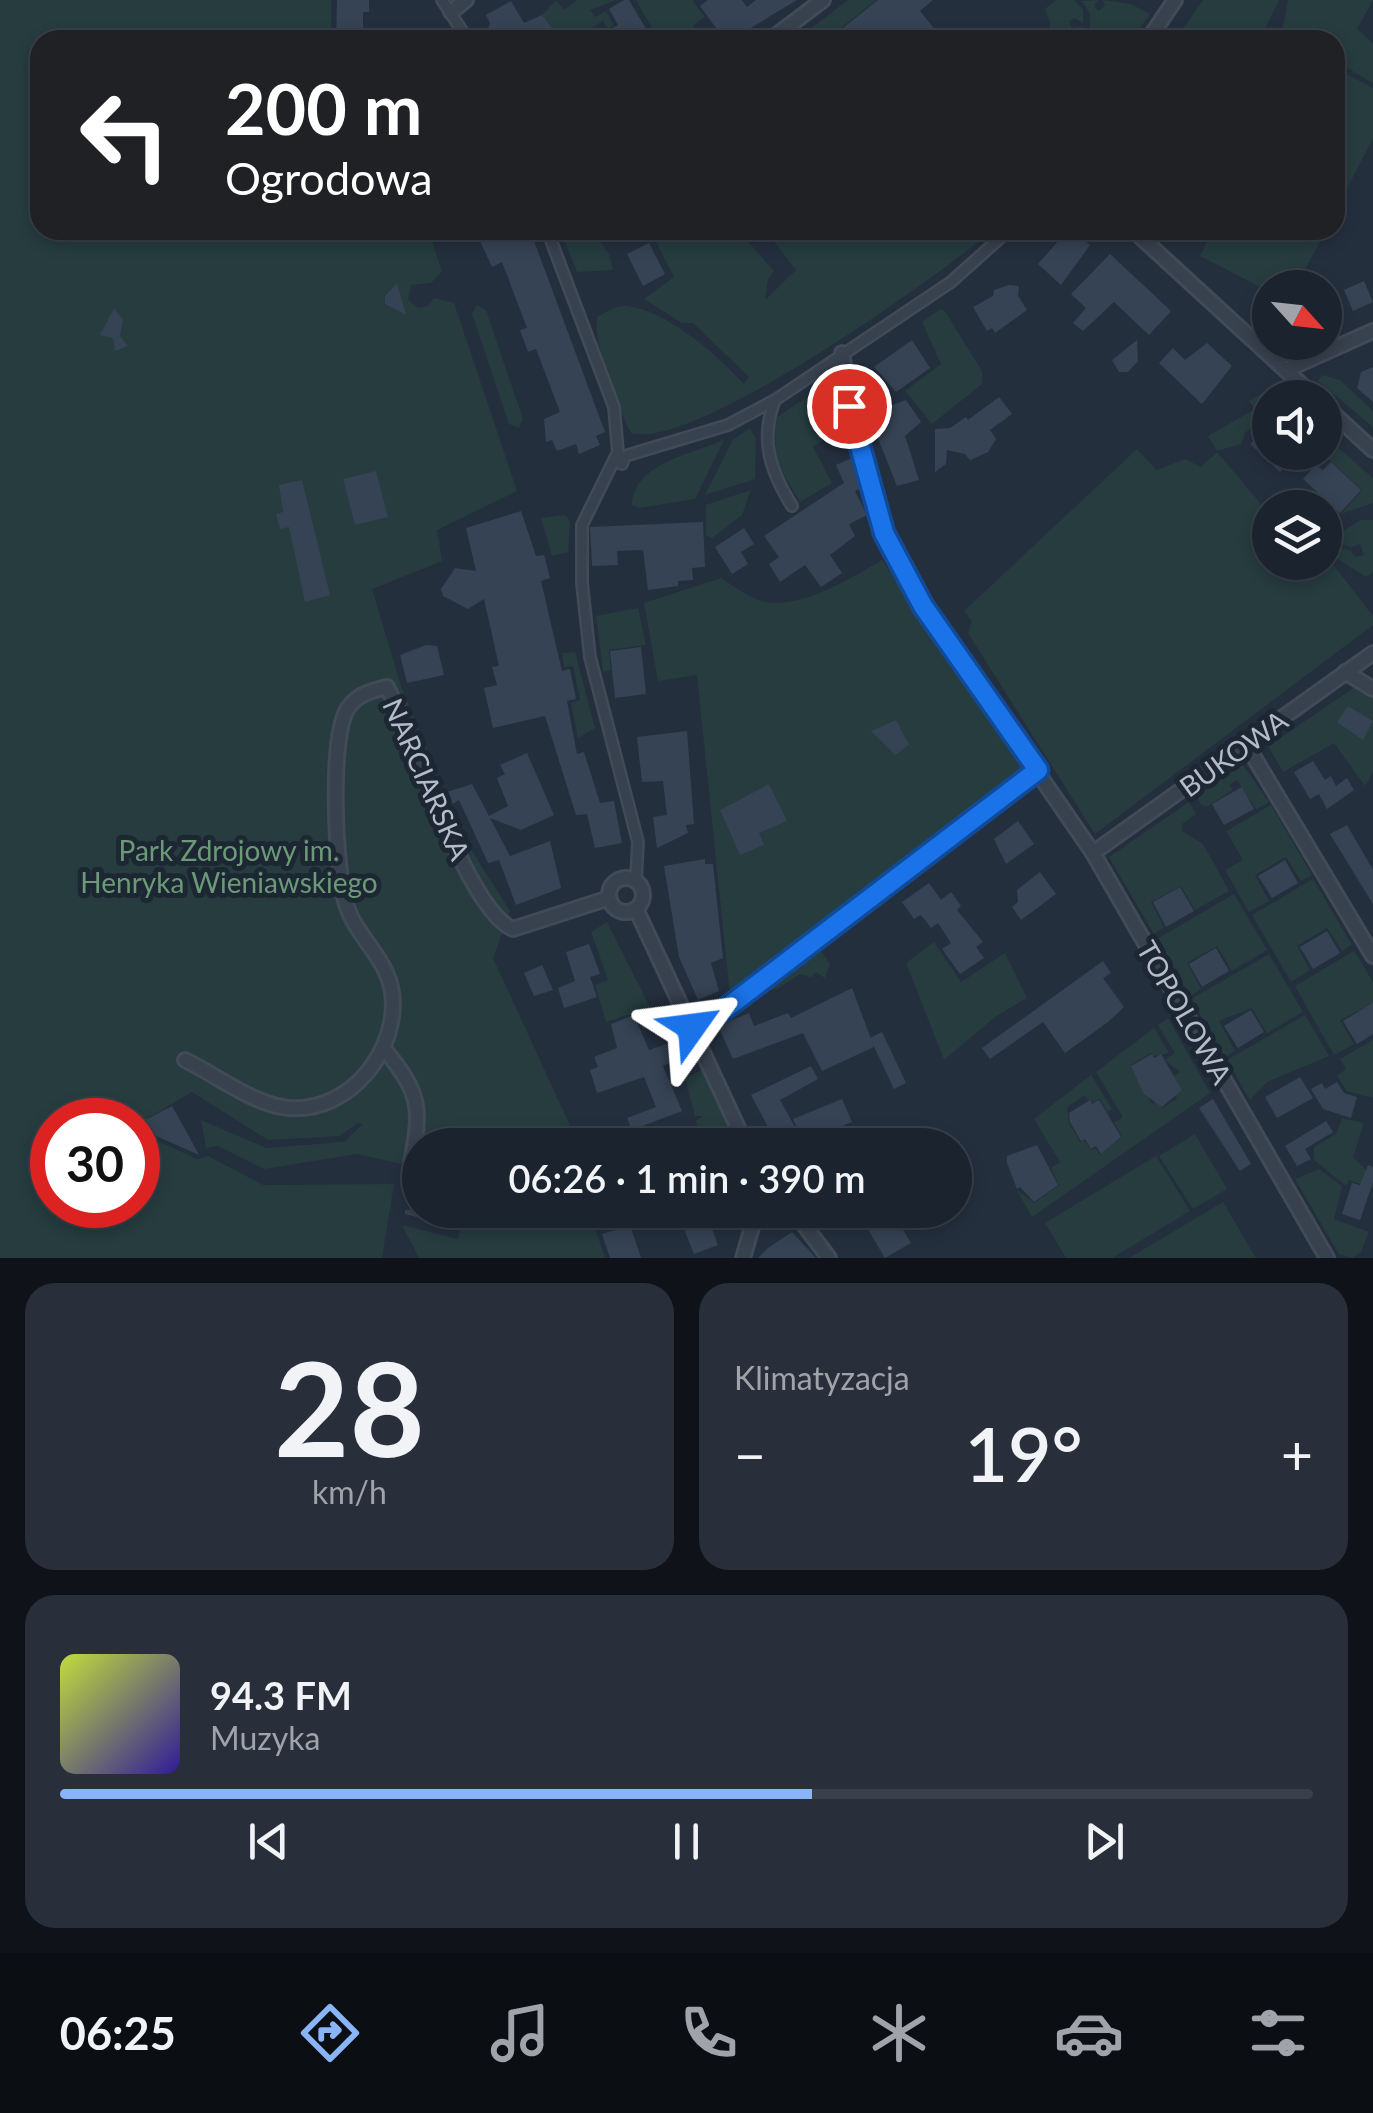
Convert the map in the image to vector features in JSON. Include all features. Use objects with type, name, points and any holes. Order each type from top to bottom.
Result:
[{"type":"street","points":[[462,30],[446,6],[466,0]]},
{"type":"street","points":[[783,30],[823,0]]},
{"type":"street","points":[[1155,30],[1176,0]]},
{"type":"street","points":[[551,240],[614,407],[619,456],[582,525],[582,583],[590,657],[638,842],[636,880],[644,898],[636,910]]},
{"type":"street","points":[[619,456],[728,425],[775,400],[951,282],[998,240]]},
{"type":"street","points":[[1144,240],[1297,380]]},
{"type":"street","points":[[1286,370],[1373,331]]},
{"type":"street","name":"TOPOLOWA","points":[[842,352],[858,444],[884,533],[923,606],[1093,853],[1327,1258]]},
{"type":"street","points":[[775,400],[769,415],[767,459],[792,506]]},
{"type":"street","points":[[1342,422],[1373,450]]},
{"type":"street","name":"BUKOWA","points":[[1093,853],[1373,652]]},
{"type":"street","points":[[1346,672],[1373,689]]},
{"type":"street","name":"NARCIARSKA","points":[[385,1050],[392,1021],[392,992],[385,967],[346,905],[341,875],[335,747],[344,714],[362,694],[387,687],[464,864],[496,922],[513,929],[609,898]]},
{"type":"street","points":[[1246,744],[1373,956]]},
{"type":"street","points":[[692,1027],[725,1009],[1038,770]]},
{"type":"street","points":[[636,880],[616,880],[609,898],[616,910],[636,910]]},
{"type":"street","points":[[636,910],[738,1128]]},
{"type":"street","points":[[185,1060],[287,1108],[314,1106],[342,1092],[372,1069],[385,1050],[412,1085],[420,1116],[417,1128]]},
{"type":"street","points":[[743,1258],[752,1228]]},
{"type":"street","points":[[806,1228],[828,1258]]},
{"type":"green space","name":"Park Zdrojowy im. Henryka Wieniawskiego","points":[[0,0],[331,0],[331,30],[30,30],[30,240],[431,240],[442,271],[431,283],[411,285],[408,300],[418,308],[428,306],[434,298],[454,303],[517,491],[437,530],[442,561],[372,589],[400,683],[463,837],[510,911],[493,958],[571,1128],[402,1128],[402,1164],[357,1154],[264,1169],[218,1146],[206,1148],[201,1120],[266,1148],[344,1142],[363,1124],[358,1123],[339,1136],[268,1140],[192,1092],[160,1111],[160,1098],[30,1098],[30,1228],[160,1228],[160,1142],[197,1159],[208,1156],[263,1185],[394,1184],[382,1258],[0,1258]]},
{"type":"green space","points":[[556,0],[564,10],[577,0],[616,0],[590,10],[595,17],[606,11],[614,25],[608,29],[603,21],[587,30],[553,30],[542,15]]},
{"type":"green space","points":[[636,0],[692,0],[705,17],[693,30],[653,30]]},
{"type":"green space","points":[[848,0],[876,0],[838,30],[809,30]]},
{"type":"green space","points":[[1056,0],[1074,0],[1083,10],[1083,23],[1074,18],[1069,22],[1072,28],[1083,30],[1049,30],[1045,9]]},
{"type":"green space","points":[[1099,0],[1094,5],[1098,11],[1105,6],[1103,0],[1131,4],[1150,14],[1138,30],[1089,30],[1090,14],[1082,1]]},
{"type":"green space","points":[[1203,0],[1279,0],[1264,30],[1182,30]]},
{"type":"green space","points":[[1288,0],[1373,0],[1357,29],[1373,43],[1373,83],[1345,67],[1345,30],[1281,30]]},
{"type":"green space","points":[[1345,73],[1373,88],[1373,138],[1345,193]]},
{"type":"green space","points":[[564,240],[599,240],[609,254],[613,270],[577,272]]},
{"type":"green space","points":[[655,240],[747,240],[774,271],[768,279],[765,300],[796,270],[773,240],[980,240],[872,319],[759,389],[706,416],[662,432],[631,433],[613,393],[599,343],[597,317],[611,309],[626,306],[657,316],[706,348],[744,384],[749,377],[693,323],[682,323],[644,299],[674,277]]},
{"type":"green space","points":[[1208,240],[1321,240],[1305,270],[1252,270],[1252,283],[1200,256]]},
{"type":"green space","points":[[477,305],[486,310],[523,419],[519,428],[509,424],[472,314]]},
{"type":"green space","points":[[944,310],[982,371],[982,384],[932,424],[905,391],[941,364],[922,322]]},
{"type":"green space","points":[[833,380],[851,434],[834,433],[813,447],[832,483],[800,502],[777,463],[774,419]]},
{"type":"green space","points":[[1342,382],[1373,411],[1373,427],[1342,401]]},
{"type":"green space","points":[[1252,411],[1252,428],[1241,444],[1217,451],[1208,436]]},
{"type":"green space","points":[[750,428],[756,439],[755,479],[705,495],[733,440]]},
{"type":"green space","points":[[724,440],[695,499],[639,508],[632,505],[635,491],[653,470]]},
{"type":"green space","points":[[1137,449],[1157,470],[1185,459],[1201,467],[1217,452],[1252,493],[1252,580],[1342,580],[1342,576],[1373,616],[1373,625],[1095,834],[968,633],[972,621],[964,611]]},
{"type":"green space","points":[[1342,451],[1373,478],[1373,503],[1342,514],[1362,490],[1340,470]]},
{"type":"green space","points":[[751,490],[742,515],[712,538],[706,535],[706,505]]},
{"type":"green space","points":[[565,515],[570,521],[568,552],[552,556],[541,518]]},
{"type":"green space","points":[[1361,520],[1373,520],[1373,572],[1366,577],[1342,562],[1342,548],[1355,557],[1364,555],[1360,544],[1342,545],[1342,532]]},
{"type":"green space","points":[[882,560],[1023,770],[730,995],[697,675],[658,681],[644,603],[721,578],[756,599],[787,602],[821,592]]},
{"type":"green space","points":[[638,608],[646,645],[609,650],[611,670],[603,672],[596,616]]},
{"type":"green space","points":[[575,652],[595,728],[578,738],[571,703],[580,700],[573,666],[564,667],[562,653]]},
{"type":"green space","points":[[1355,687],[1373,698],[1373,772],[1365,786],[1334,743],[1283,772],[1268,746]]},
{"type":"green space","points":[[1243,765],[1269,802],[1256,809],[1237,780],[1229,785],[1233,790],[1206,807],[1200,804],[1197,795]]},
{"type":"green space","points":[[1189,802],[1196,814],[1182,824],[1182,831],[1203,844],[1229,891],[1195,910],[1181,886],[1151,902],[1164,927],[1154,934],[1109,857]]},
{"type":"green space","points":[[1271,805],[1312,875],[1301,881],[1286,857],[1255,875],[1269,901],[1249,912],[1225,870],[1243,860],[1226,831]]},
{"type":"green space","points":[[1313,879],[1352,945],[1342,951],[1327,928],[1297,946],[1310,970],[1291,982],[1252,915]]},
{"type":"green space","points":[[1234,894],[1267,950],[1232,971],[1217,946],[1187,963],[1201,989],[1190,996],[1157,939]]},
{"type":"green space","points":[[607,922],[658,1023],[643,1029],[635,1012],[606,1022],[595,985],[608,980],[591,932]]},
{"type":"green space","points":[[934,942],[961,982],[1005,953],[1027,998],[995,1017],[944,1060],[906,963]]},
{"type":"green space","points":[[818,947],[830,964],[825,978],[816,972],[811,977],[800,974],[777,989],[766,991]]},
{"type":"green space","points":[[1354,951],[1373,982],[1373,1004],[1340,1020],[1354,1044],[1334,1055],[1295,986]]},
{"type":"green space","points":[[1269,954],[1303,1012],[1267,1033],[1252,1008],[1219,1021],[1235,1051],[1225,1057],[1191,999]]},
{"type":"green space","points":[[1305,1015],[1329,1056],[1267,1082],[1250,1100],[1227,1060]]},
{"type":"green space","points":[[1168,1018],[1210,1093],[1032,1217],[1017,1190],[1034,1203],[1059,1185],[1051,1168],[1060,1162],[1034,1119],[1091,1075],[1112,1109],[1107,1112],[1100,1099],[1092,1103],[1084,1096],[1067,1107],[1069,1123],[1080,1142],[1084,1140],[1100,1155],[1122,1137],[1114,1123],[1123,1117],[1096,1072],[1154,1028],[1169,1053],[1151,1053],[1131,1065],[1152,1104],[1158,1101],[1162,1108],[1177,1099],[1175,1094],[1182,1090],[1174,1076],[1180,1072],[1165,1060],[1175,1053],[1158,1025]]},
{"type":"green space","points":[[1373,1040],[1373,1098],[1347,1091],[1337,1076],[1346,1069],[1340,1059]]},
{"type":"green space","points":[[704,1069],[730,1128],[698,1128],[696,1121],[703,1116],[695,1116],[685,1078]]},
{"type":"green space","points":[[1342,1118],[1364,1123],[1353,1157],[1373,1177],[1373,1188],[1349,1180],[1346,1186],[1314,1160],[1314,1147],[1336,1134]]},
{"type":"green space","points":[[1195,1134],[1227,1189],[1193,1209],[1159,1156]]},
{"type":"green space","points":[[1156,1156],[1190,1211],[1112,1258],[1066,1258],[1045,1223]]},
{"type":"green space","points":[[1319,1169],[1342,1186],[1334,1219],[1369,1232],[1361,1252],[1352,1258],[1339,1254],[1295,1179]]},
{"type":"green space","points":[[1223,1202],[1256,1258],[1129,1258]]},
{"type":"green space","points":[[404,1228],[458,1239],[460,1228],[595,1228],[605,1258],[419,1258]]},
{"type":"building","points":[[337,0],[369,0],[369,12],[363,12],[363,30],[336,30]]},
{"type":"building","points":[[629,0],[647,30],[609,30],[618,25],[609,9]]},
{"type":"building","points":[[708,0],[742,0],[747,7],[756,0],[797,0],[747,30],[713,30],[716,28],[700,6]]},
{"type":"building","points":[[878,0],[933,0],[920,11],[935,30],[840,30]]},
{"type":"building","points":[[511,1],[524,23],[542,15],[553,30],[488,30],[486,15]]},
{"type":"building","points":[[480,240],[534,240],[605,432],[596,436],[600,445],[579,454],[576,444],[557,451],[552,440],[546,442],[544,419],[560,412],[536,349],[528,352],[520,330],[527,328],[502,262],[492,267]]},
{"type":"building","points":[[1059,240],[1083,240],[1090,245],[1061,285],[1038,264]]},
{"type":"building","points":[[649,243],[665,274],[643,286],[627,254]]},
{"type":"building","points":[[1110,254],[1171,311],[1149,335],[1114,302],[1083,331],[1073,323],[1086,308],[1071,294]]},
{"type":"building","points":[[1364,281],[1373,302],[1353,311],[1344,290]]},
{"type":"building","points":[[397,283],[406,315],[385,304],[385,296]]},
{"type":"building","points":[[1019,286],[1018,296],[1027,310],[995,333],[992,328],[987,331],[973,307],[993,296],[994,290]]},
{"type":"building","points":[[114,308],[123,320],[120,336],[128,346],[115,351],[113,338],[100,335]]},
{"type":"building","points":[[912,340],[930,368],[896,392],[874,367]]},
{"type":"building","points":[[1137,340],[1138,361],[1128,372],[1119,372],[1112,360]]},
{"type":"building","points":[[1207,343],[1232,366],[1202,404],[1159,363],[1173,348],[1185,360]]},
{"type":"building","points":[[1373,367],[1373,402],[1357,388],[1361,372]]},
{"type":"building","points":[[999,397],[1012,414],[990,430],[996,439],[988,452],[970,460],[965,454],[947,450],[946,464],[935,472],[935,429],[950,428],[966,417],[968,420]]},
{"type":"building","points":[[906,400],[921,422],[905,436],[919,480],[897,486],[873,426],[889,406]]},
{"type":"building","points":[[852,458],[861,488],[855,491],[867,515],[849,524],[855,536],[830,555],[842,573],[821,587],[805,565],[780,582],[769,564],[779,557],[764,536],[844,483],[836,465]]},
{"type":"building","points":[[1311,470],[1340,470],[1361,490],[1342,511],[1342,490],[1315,490],[1303,479]]},
{"type":"building","points":[[376,471],[388,517],[355,525],[343,479]]},
{"type":"building","points":[[302,480],[330,595],[305,602],[289,527],[280,529],[276,514],[283,512],[279,485]]},
{"type":"building","points":[[521,511],[536,556],[544,555],[550,578],[541,581],[562,671],[570,669],[576,699],[567,701],[577,754],[584,752],[600,803],[614,801],[622,843],[595,848],[587,814],[576,815],[545,716],[493,728],[484,688],[497,685],[492,667],[499,666],[484,599],[468,609],[443,596],[441,589],[455,568],[476,571],[466,528]]},
{"type":"building","points":[[703,522],[705,567],[692,568],[693,580],[678,581],[678,586],[648,590],[643,550],[617,551],[618,565],[592,566],[590,527]]},
{"type":"building","points":[[744,528],[754,544],[741,552],[748,564],[732,574],[715,547]]},
{"type":"building","points":[[426,645],[437,646],[444,675],[407,683],[400,655]]},
{"type":"building","points":[[641,647],[646,694],[615,698],[610,651]]},
{"type":"building","points":[[1348,706],[1373,721],[1363,740],[1337,722]]},
{"type":"building","points":[[896,720],[909,745],[895,755],[871,731]]},
{"type":"building","points":[[687,731],[694,824],[686,825],[688,833],[657,848],[653,817],[667,815],[663,781],[642,782],[637,737]]},
{"type":"building","points":[[527,753],[554,815],[521,830],[490,818],[510,856],[550,841],[561,888],[516,905],[499,860],[488,863],[459,800],[453,804],[447,792],[472,784],[489,816],[508,806],[497,778],[505,774],[500,765]]},
{"type":"building","points":[[1313,761],[1325,780],[1331,776],[1336,786],[1347,778],[1354,790],[1327,809],[1319,794],[1310,799],[1294,772]]},
{"type":"building","points":[[769,784],[787,821],[759,833],[764,845],[740,855],[720,810]]},
{"type":"building","points":[[1242,787],[1254,809],[1224,825],[1212,804]]},
{"type":"building","points":[[1018,821],[1034,844],[1006,864],[994,839]]},
{"type":"building","points":[[1347,825],[1373,870],[1373,904],[1330,834]]},
{"type":"building","points":[[705,859],[705,864],[713,864],[723,958],[711,963],[719,991],[698,1000],[679,957],[664,866]]},
{"type":"building","points":[[1285,860],[1298,883],[1272,898],[1258,876]]},
{"type":"building","points":[[1040,872],[1056,894],[1021,920],[1012,907],[1018,902],[1017,890]]},
{"type":"building","points":[[929,883],[941,900],[951,892],[961,906],[957,910],[983,942],[976,947],[984,958],[960,974],[942,949],[951,943],[938,923],[931,928],[921,915],[914,919],[902,902]]},
{"type":"building","points":[[1180,887],[1194,911],[1166,927],[1153,902]]},
{"type":"building","points":[[1327,931],[1340,953],[1313,969],[1300,947]]},
{"type":"building","points":[[589,944],[600,974],[590,977],[597,997],[564,1008],[558,988],[575,981],[566,952]]},
{"type":"building","points":[[1216,948],[1229,971],[1202,987],[1189,964]]},
{"type":"building","points":[[1103,961],[1111,973],[1103,978],[1124,1007],[1108,1022],[1065,1053],[1043,1022],[990,1059],[982,1048]]},
{"type":"building","points":[[542,965],[553,990],[534,996],[524,973]]},
{"type":"building","points":[[852,988],[874,1047],[822,1071],[803,1033],[733,1059],[718,1026],[749,1013],[754,1026],[788,1013],[791,1018]]},
{"type":"building","points":[[1373,1003],[1373,1034],[1357,1044],[1343,1021]]},
{"type":"building","points":[[1251,1010],[1264,1032],[1238,1048],[1224,1026]]},
{"type":"building","points":[[634,1015],[649,1050],[669,1043],[676,1060],[663,1066],[682,1111],[631,1128],[627,1118],[656,1107],[644,1077],[597,1093],[590,1070],[598,1067],[594,1057],[617,1048],[611,1024]]},
{"type":"building","points":[[882,1032],[906,1083],[894,1089],[870,1038]]},
{"type":"building","points":[[1152,1054],[1154,1058],[1161,1054],[1182,1090],[1162,1107],[1144,1094],[1131,1066]]},
{"type":"building","points":[[811,1066],[818,1079],[780,1100],[795,1128],[769,1128],[751,1095]]},
{"type":"building","points":[[1300,1077],[1313,1098],[1277,1118],[1265,1097]]},
{"type":"building","points":[[1337,1082],[1344,1093],[1357,1097],[1351,1118],[1323,1109],[1311,1089],[1322,1083],[1325,1089]]},
{"type":"building","points":[[842,1099],[852,1122],[837,1128],[797,1128],[793,1119]]},
{"type":"building","points":[[1213,1099],[1251,1164],[1240,1171],[1199,1108]]},
{"type":"building","points":[[1090,1100],[1092,1104],[1099,1100],[1121,1137],[1101,1154],[1096,1146],[1091,1149],[1085,1139],[1081,1141],[1070,1122],[1069,1113]]},
{"type":"building","points":[[172,1106],[199,1155],[160,1138],[160,1112]]},
{"type":"building","points":[[1326,1121],[1333,1132],[1305,1149],[1311,1159],[1297,1166],[1285,1146]]},
{"type":"building","points":[[1037,1145],[1058,1185],[1034,1202],[1020,1187],[1017,1189],[1007,1156]]},
{"type":"building","points":[[1368,1165],[1373,1167],[1373,1182],[1360,1220],[1342,1214],[1352,1183],[1360,1185]]},
{"type":"building","points":[[631,1228],[641,1258],[610,1258],[602,1234]]},
{"type":"building","points":[[684,1228],[712,1228],[718,1245],[694,1254]]},
{"type":"building","points":[[867,1228],[902,1228],[911,1243],[885,1258]]},
{"type":"building","points":[[792,1232],[816,1258],[758,1258],[768,1248]]},
{"type":"route","points":[[692,1027],[725,1009],[1038,770],[923,606],[884,533],[849,406]]}]
